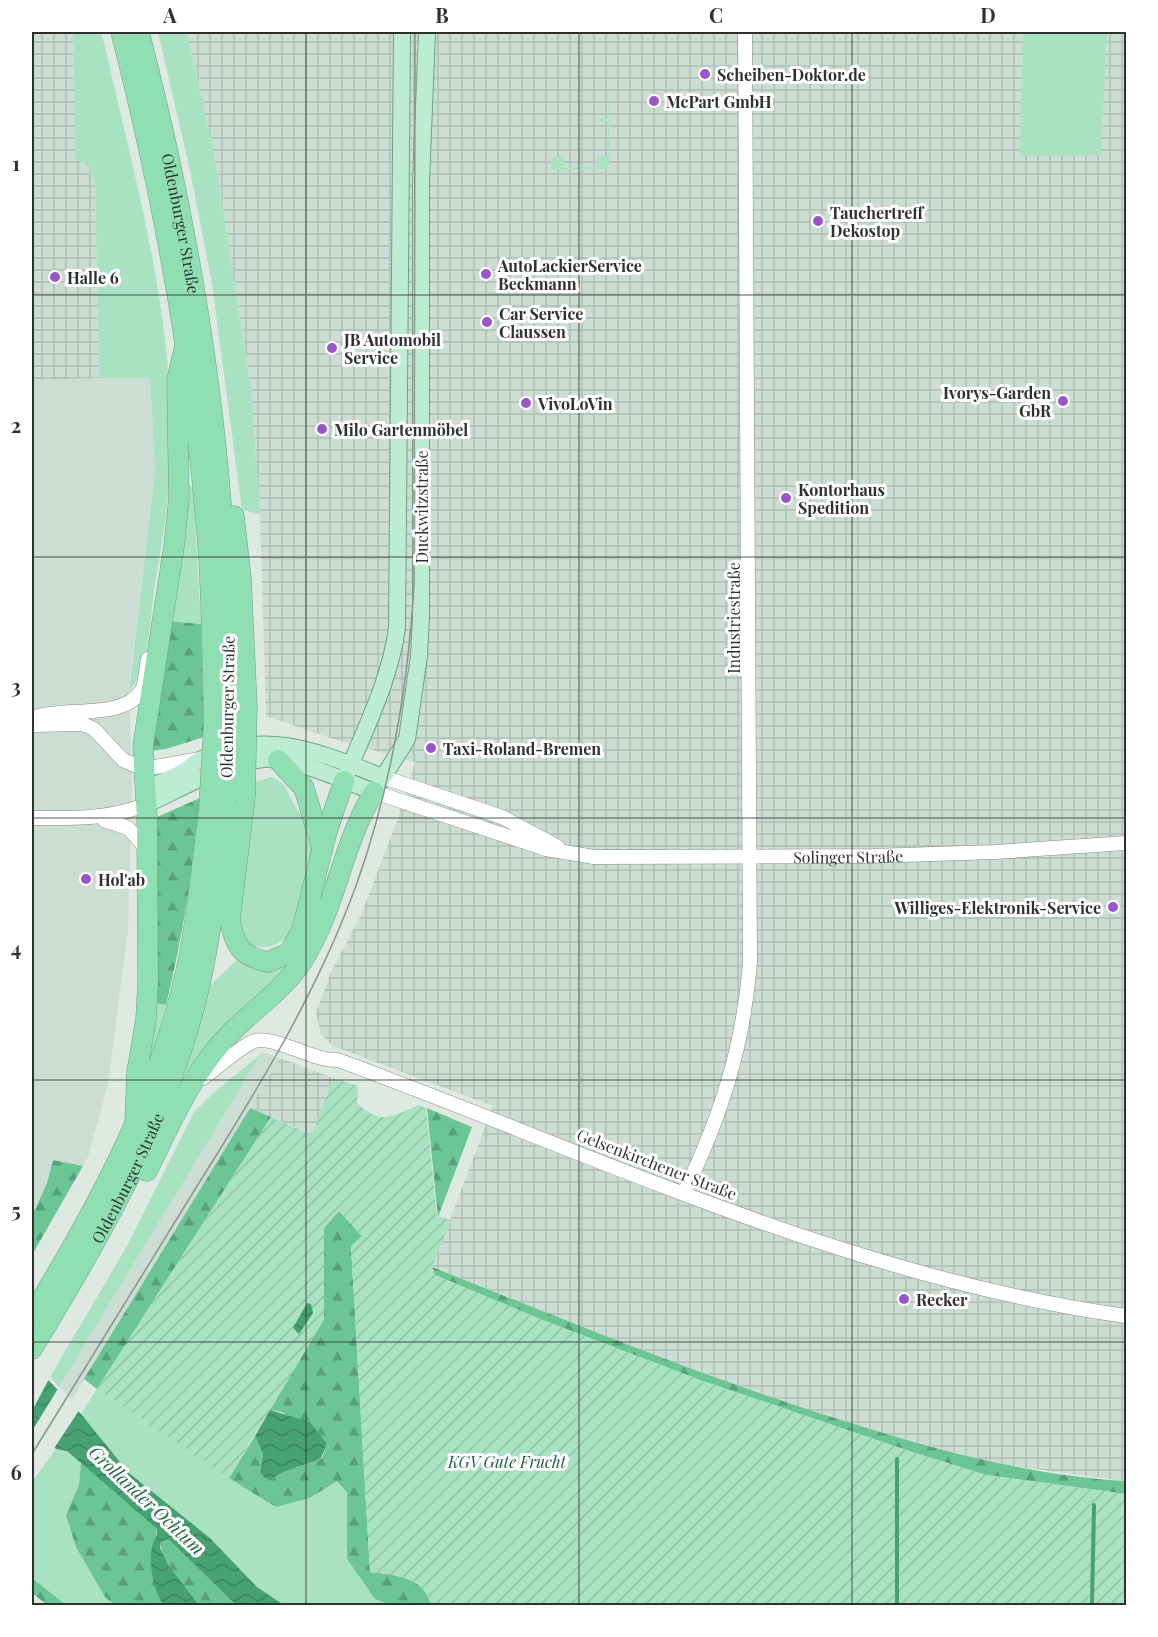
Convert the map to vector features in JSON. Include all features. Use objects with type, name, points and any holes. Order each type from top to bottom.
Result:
[{"type":"highway","name":"Oldenburger Straße","points":[[121,32],[149,144],[185,345],[195,410],[230,715]]},
{"type":"highway","name":"Oldenburger Straße","points":[[32,1315],[75,1243],[135,1124],[167,1039],[187,967],[217,805],[230,715],[241,578],[233,510],[218,468],[188,262],[163,130],[139,32]]},
{"type":"highway","points":[[135,1124],[137,1072],[146,1019],[148,984],[147,849],[143,746],[149,696],[164,622],[179,498],[177,380],[185,345]]},
{"type":"highway","points":[[230,715],[245,796],[230,919],[233,940],[245,954],[268,962],[289,953],[296,944],[303,930],[322,849],[348,773]]},
{"type":"highway","points":[[278,760],[304,788],[322,849]]},
{"type":"highway","points":[[114,1209],[142,1180],[194,1080],[218,1046],[272,999],[302,962],[335,891],[360,815],[379,785]]},
{"type":"highway","name":"Oldenburger Straße","points":[[32,1349],[114,1209],[147,1141],[194,1009],[212,923],[217,805]]},
{"type":"highway","points":[[32,1305],[46,1291]]},
{"type":"main road","name":"Duckwitzstraße","points":[[348,773],[384,681],[394,650],[397,628],[402,32]]},
{"type":"main road","name":"Duckwitzstraße","points":[[379,785],[407,739],[419,656],[421,182],[427,32]]},
{"type":"main road","points":[[145,787],[182,773],[202,759],[250,744],[287,744],[348,773]]},
{"type":"main road","points":[[145,787],[264,759],[348,773]]},
{"type":"main road","name":"Solinger Straße","points":[[348,773],[379,785]]},
{"type":"street","name":"Industriestraße","points":[[684,1192],[716,1124],[738,1049],[750,963],[745,32]]},
{"type":"street","points":[[32,718],[67,711],[118,709],[141,691],[152,641],[164,622]]},
{"type":"street","points":[[32,725],[83,724],[94,729],[106,739],[145,787],[123,814],[32,818]]},
{"type":"street","name":"Solinger Straße","points":[[379,785],[519,841],[594,857],[872,856],[995,852],[1126,843]]},
{"type":"street","points":[[93,817],[128,828],[147,849]]},
{"type":"street","name":"Gelsenkirchener Straße","points":[[194,1080],[202,1078],[237,1052],[259,1040],[326,1061],[338,1060],[684,1192],[833,1246],[901,1267],[1029,1298],[1126,1316]]},
{"type":"shaded area","points":[[32,32],[73,32],[99,378],[150,377],[155,471],[129,685],[132,783],[128,930],[108,1084],[88,1157],[83,1166],[53,1160],[47,1183],[32,1216]]},
{"type":"shaded area","points":[[32,32],[73,32],[75,158],[89,167],[95,184],[99,378],[32,380]]},
{"type":"shaded area","points":[[187,32],[1126,32],[1126,1481],[1004,1465],[897,1437],[797,1407],[701,1374],[432,1267],[493,1106],[333,1046],[321,1034],[316,1013],[331,972],[361,915],[397,821],[415,762],[333,739],[266,716],[260,514],[251,388],[214,152]]},
{"type":"shaded area","points":[[266,1053],[280,1058],[72,1400],[59,1387],[261,1054]]},
{"type":"shaded area","points":[[280,1058],[333,1078],[312,1135],[250,1108]]},
{"type":"green space","points":[[73,32],[101,32],[153,260],[168,365],[171,418],[168,501],[148,644],[141,670],[129,692],[155,471],[150,378],[99,378],[95,184],[89,167],[75,158]]},
{"type":"green space","points":[[158,32],[187,32],[214,152],[251,388],[260,514],[242,510],[212,284],[190,170]]},
{"type":"green space","points":[[1023,32],[1107,32],[1101,155],[1020,156]]},
{"type":"green space","points":[[608,82],[610,163],[605,169],[551,170],[551,157],[563,158],[563,168],[597,167],[598,156],[608,156],[608,122],[599,122],[599,118],[608,118]]},
{"type":"green space","points":[[193,486],[201,624],[169,621],[187,487]]},
{"type":"green space","points":[[169,621],[201,624],[204,737],[166,749],[149,751]]},
{"type":"green space","points":[[272,777],[285,786],[307,826],[313,842],[313,857],[305,891],[290,933],[272,946],[257,947],[245,939],[241,932],[240,916],[256,782]]},
{"type":"green space","points":[[200,798],[187,902],[166,1005],[156,1003],[155,818]]},
{"type":"green space","points":[[339,816],[343,817],[325,872],[315,920],[286,973],[189,1073],[184,1071],[210,986],[238,959],[285,965]]},
{"type":"green space","points":[[156,1003],[166,1005],[147,1072]]},
{"type":"green space","points":[[261,1054],[59,1387],[50,1377],[127,1246],[194,1112],[213,1093]]},
{"type":"green space","name":"KGV Gute Frucht","points":[[333,1078],[358,1086],[357,1103],[373,1115],[387,1117],[419,1105],[426,1108],[437,1216],[451,1220],[432,1267],[435,1275],[540,1319],[700,1380],[912,1452],[986,1475],[1126,1494],[1126,1605],[431,1605],[428,1596],[415,1583],[398,1576],[370,1572],[351,1246],[362,1236],[339,1211],[324,1228],[324,1319],[229,1478],[97,1389],[271,1117],[312,1135]]},
{"type":"green space","points":[[250,1108],[271,1117],[97,1389],[84,1379]]},
{"type":"green space","points":[[427,1108],[472,1127],[438,1217]]},
{"type":"green space","points":[[53,1160],[83,1166],[32,1255],[32,1216],[47,1183]]},
{"type":"green space","points":[[339,1211],[362,1236],[351,1247],[370,1572],[398,1576],[415,1583],[428,1596],[431,1605],[390,1605],[375,1599],[347,1559],[347,1493],[337,1481],[310,1498],[276,1507],[229,1478],[255,1436],[263,1454],[260,1472],[274,1478],[322,1458],[327,1444],[282,1412],[270,1410],[324,1319],[324,1228]]},
{"type":"green space","points":[[432,1267],[643,1350],[803,1408],[923,1444],[990,1461],[1058,1474],[1126,1481],[1126,1494],[986,1475],[912,1452],[700,1380],[540,1319],[435,1275]]},
{"type":"green space","points":[[97,1389],[276,1507],[310,1498],[337,1481],[347,1493],[347,1559],[375,1599],[390,1605],[284,1605],[257,1587],[210,1538],[129,1473],[81,1414]]},
{"type":"green space","points":[[56,1449],[67,1451],[81,1463],[79,1485],[66,1515],[105,1597],[115,1605],[66,1605],[32,1578],[32,1482]]},
{"type":"green space","points":[[81,1463],[157,1529],[151,1567],[164,1605],[115,1605],[105,1597],[76,1547],[66,1515],[79,1485]]},
{"type":"green space","points":[[168,1539],[236,1605],[199,1605],[164,1558],[161,1542]]},
{"type":"green space","points":[[32,1578],[66,1605],[47,1605],[32,1593]]},
{"type":"water","points":[[307,1303],[311,1304],[313,1313],[299,1334],[293,1328]]},
{"type":"water","name":"Grollander Ochtum","points":[[32,1363],[81,1414],[129,1473],[210,1538],[257,1587],[284,1605],[236,1605],[168,1539],[161,1542],[160,1548],[168,1565],[199,1605],[164,1605],[157,1593],[151,1569],[151,1554],[157,1529],[67,1451],[56,1449],[32,1426]]},
{"type":"water","points":[[270,1410],[310,1422],[327,1444],[321,1458],[274,1478],[265,1478],[260,1472],[263,1454],[255,1436]]},
{"type":"pier","points":[[32,1360],[50,1377],[32,1411]]},
{"type":"pier","points":[[59,1387],[80,1409],[53,1450],[32,1431]]},
{"type":"waterway","points":[[897,1459],[897,1606]]},
{"type":"waterway","points":[[1092,1606],[1094,1505]]},
{"type":"tram line","points":[[32,1454],[284,1042],[341,924],[357,883],[379,810],[402,699],[414,585],[415,32]]},
{"type":"place","name":"Scheiben-Doktor.de","points":[[705,74]]},
{"type":"place","name":"McPart GmbH","points":[[654,101]]},
{"type":"place","name":"Tauchertreff Dekostop","points":[[818,221]]},
{"type":"place","name":"AutoLackierService Beckmann","points":[[486,274]]},
{"type":"place","name":"Halle 6","points":[[55,277]]},
{"type":"place","name":"Car Service Claussen","points":[[487,322]]},
{"type":"place","name":"JB Automobil Service","points":[[332,348]]},
{"type":"place","name":"Ivorys-Garden GbR","points":[[1063,401]]},
{"type":"place","name":"VivoLoVin","points":[[526,403]]},
{"type":"place","name":"Milo Gartenmöbel","points":[[322,429]]},
{"type":"place","name":"Kontorhaus Spedition","points":[[786,498]]},
{"type":"place","name":"Taxi-Roland-Bremen","points":[[431,748]]},
{"type":"place","name":"Hol'ab","points":[[86,879]]},
{"type":"place","name":"Williges-Elektronik-Service","points":[[1113,907]]},
{"type":"place","name":"Recker","points":[[904,1299]]}]
